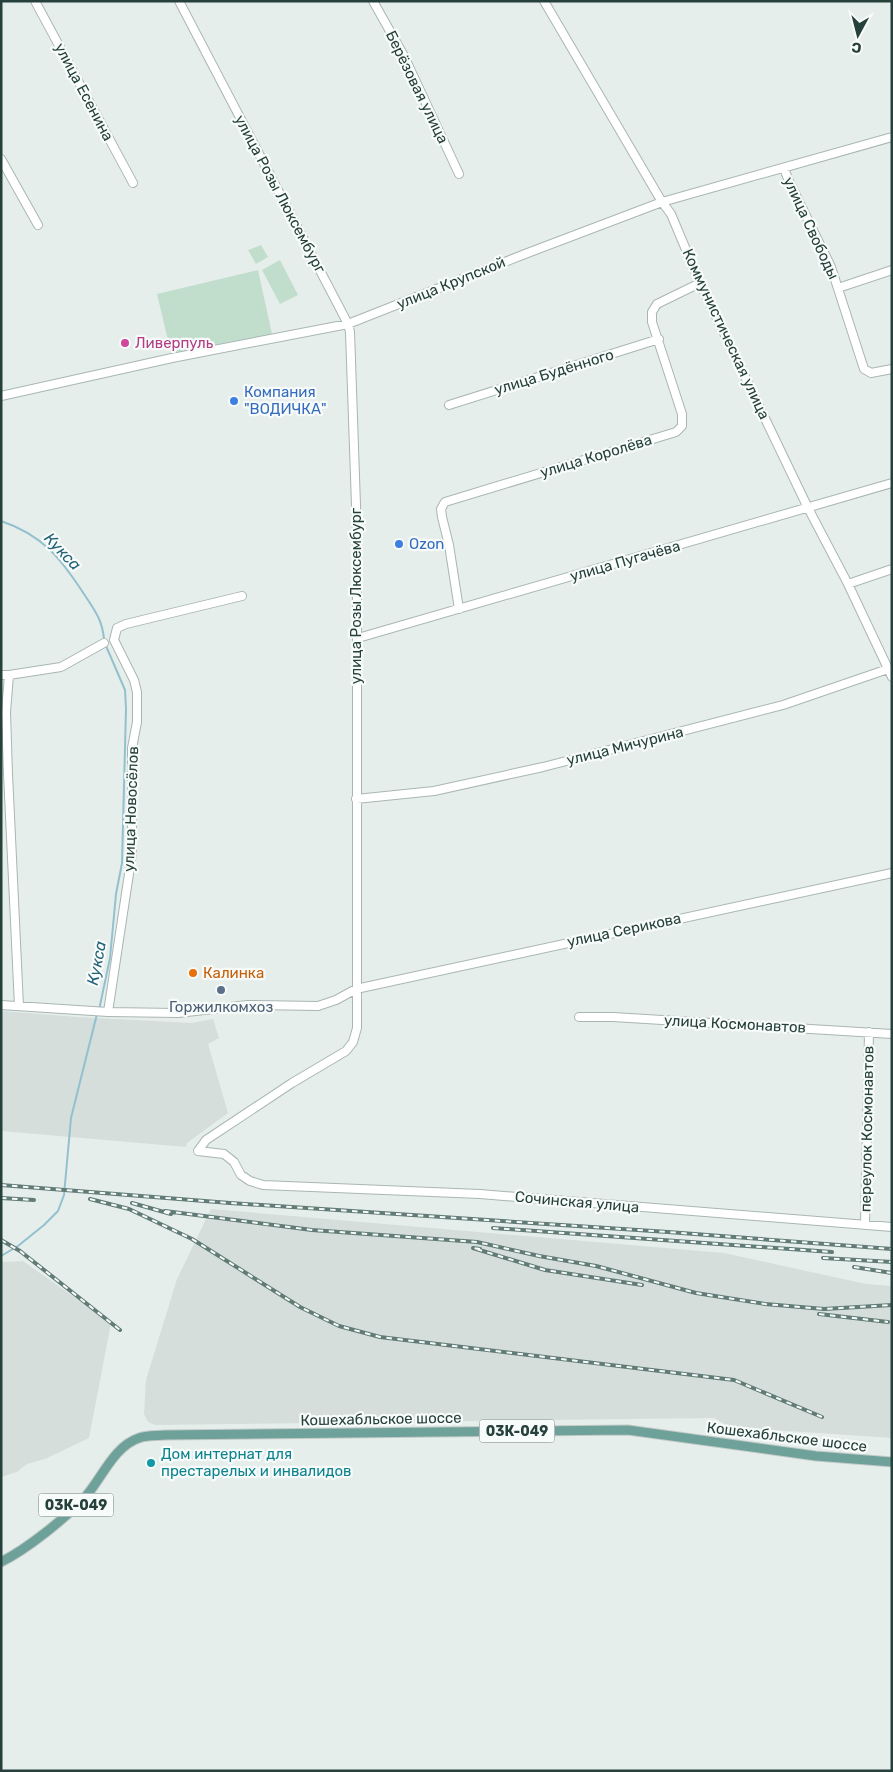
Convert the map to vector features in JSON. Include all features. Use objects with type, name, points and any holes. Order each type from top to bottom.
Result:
[{"type":"main road","name":"Кошехабльское шоссе","points":[[1,1562],[16,1554],[86,1497],[120,1451],[139,1438],[166,1435],[628,1430],[816,1456],[892,1462]]},
{"type":"street","name":"улица Есенина","points":[[35,1],[133,183]]},
{"type":"street","name":"улица Розы Люксембург","points":[[179,1],[348,324],[350,332],[357,534],[357,1028],[353,1042],[346,1051],[292,1083],[206,1140],[198,1151],[224,1154],[234,1162],[242,1175],[250,1182],[262,1185]]},
{"type":"street","name":"Берёзовая улица","points":[[373,1],[404,56],[459,174]]},
{"type":"street","name":"Коммунистическая улица","points":[[544,1],[662,202],[671,214],[700,283],[890,673]]},
{"type":"street","name":"улица Крупской","points":[[2,393],[348,324],[662,202],[892,138]]},
{"type":"street","points":[[1,159],[38,226]]},
{"type":"street","name":"улица Свободы","points":[[784,168],[830,267],[864,369],[871,373],[892,369]]},
{"type":"street","name":"улица Свободы","points":[[838,288],[892,270]]},
{"type":"street","name":"улица Королёва","points":[[460,609],[441,510],[445,502],[676,432],[682,426],[682,414],[652,322],[652,312],[657,304],[700,283]]},
{"type":"street","name":"улица Будённого","points":[[449,405],[658,340]]},
{"type":"street","name":"улица Пугачёва","points":[[358,638],[892,482]]},
{"type":"street","points":[[848,584],[892,569]]},
{"type":"street","name":"улица Новосёлов","points":[[102,1012],[132,854],[132,748],[137,722],[137,692],[134,680],[114,640],[117,628],[126,624],[242,596]]},
{"type":"street","points":[[19,1006],[5,675],[61,668],[104,643]]},
{"type":"street","name":"улица Мичурина","points":[[356,799],[434,791],[543,767],[783,705],[890,673]]},
{"type":"street","name":"улица Серикова","points":[[1,1005],[102,1012],[178,1013],[248,1005],[318,1006],[336,1000],[356,989],[892,872]]},
{"type":"street","name":"улица Космонавтов","points":[[579,1017],[614,1017],[892,1034]]},
{"type":"street","name":"переулок Космонавтов","points":[[865,1225],[869,1032]]},
{"type":"street","name":"Сочинская улица","points":[[262,1185],[480,1194],[892,1227]]},
{"type":"shaded area","points":[[1,1011],[192,1023],[213,1019],[219,1038],[208,1044],[228,1113],[187,1143],[186,1147],[1,1131]]},
{"type":"shaded area","points":[[211,1209],[724,1253],[866,1284],[892,1286],[892,1438],[730,1427],[714,1418],[155,1425],[148,1422],[144,1414],[146,1380],[177,1279]]},
{"type":"shaded area","points":[[23,1261],[111,1323],[89,1438],[45,1459],[27,1464],[17,1472],[1,1477],[1,1262]]},
{"type":"green space","points":[[261,245],[268,257],[256,264],[248,250]]},
{"type":"green space","points":[[280,260],[298,295],[280,304],[262,270]]},
{"type":"green space","points":[[258,270],[272,334],[171,353],[157,294]]},
{"type":"waterway","name":"Кукса","points":[[1,521],[28,533],[40,541],[59,559],[95,610],[102,626],[104,639]]},
{"type":"waterway","name":"Кукса","points":[[99,1010],[110,958],[116,894],[122,863],[126,709],[125,690],[106,646]]},
{"type":"waterway","name":"Кукса","points":[[1,1256],[18,1246],[58,1211],[64,1195],[71,1118],[97,1014]]},
{"type":"railway","points":[[1,1185],[230,1203],[892,1249]]},
{"type":"railway","points":[[1,1198],[34,1200]]},
{"type":"railway","points":[[90,1199],[129,1209],[192,1239],[300,1307],[339,1326],[380,1337],[734,1380],[822,1417]]},
{"type":"railway","points":[[132,1203],[171,1214]]},
{"type":"railway","points":[[165,1211],[312,1230],[477,1242],[596,1266],[696,1293],[765,1304],[824,1309],[892,1305]]},
{"type":"railway","points":[[493,1228],[832,1252]]},
{"type":"railway","points":[[1,1240],[20,1251],[120,1330]]},
{"type":"railway","points":[[480,1249],[473,1248],[545,1270],[642,1285]]},
{"type":"railway","points":[[823,1258],[892,1262]]},
{"type":"railway","points":[[854,1267],[892,1273]]},
{"type":"railway","points":[[819,1314],[888,1322]]},
{"type":"place","name":"Ливерпуль","points":[[125,343]]},
{"type":"place","name":"Компания \"ВОДИЧКА\"","points":[[234,401]]},
{"type":"place","name":"Ozon","points":[[399,544]]},
{"type":"place","name":"Калинка","points":[[193,973]]},
{"type":"place","name":"Горжилкомхоз","points":[[221,990]]},
{"type":"place","name":"Дом интернат для престарелых и инвалидов","points":[[151,1463]]}]
